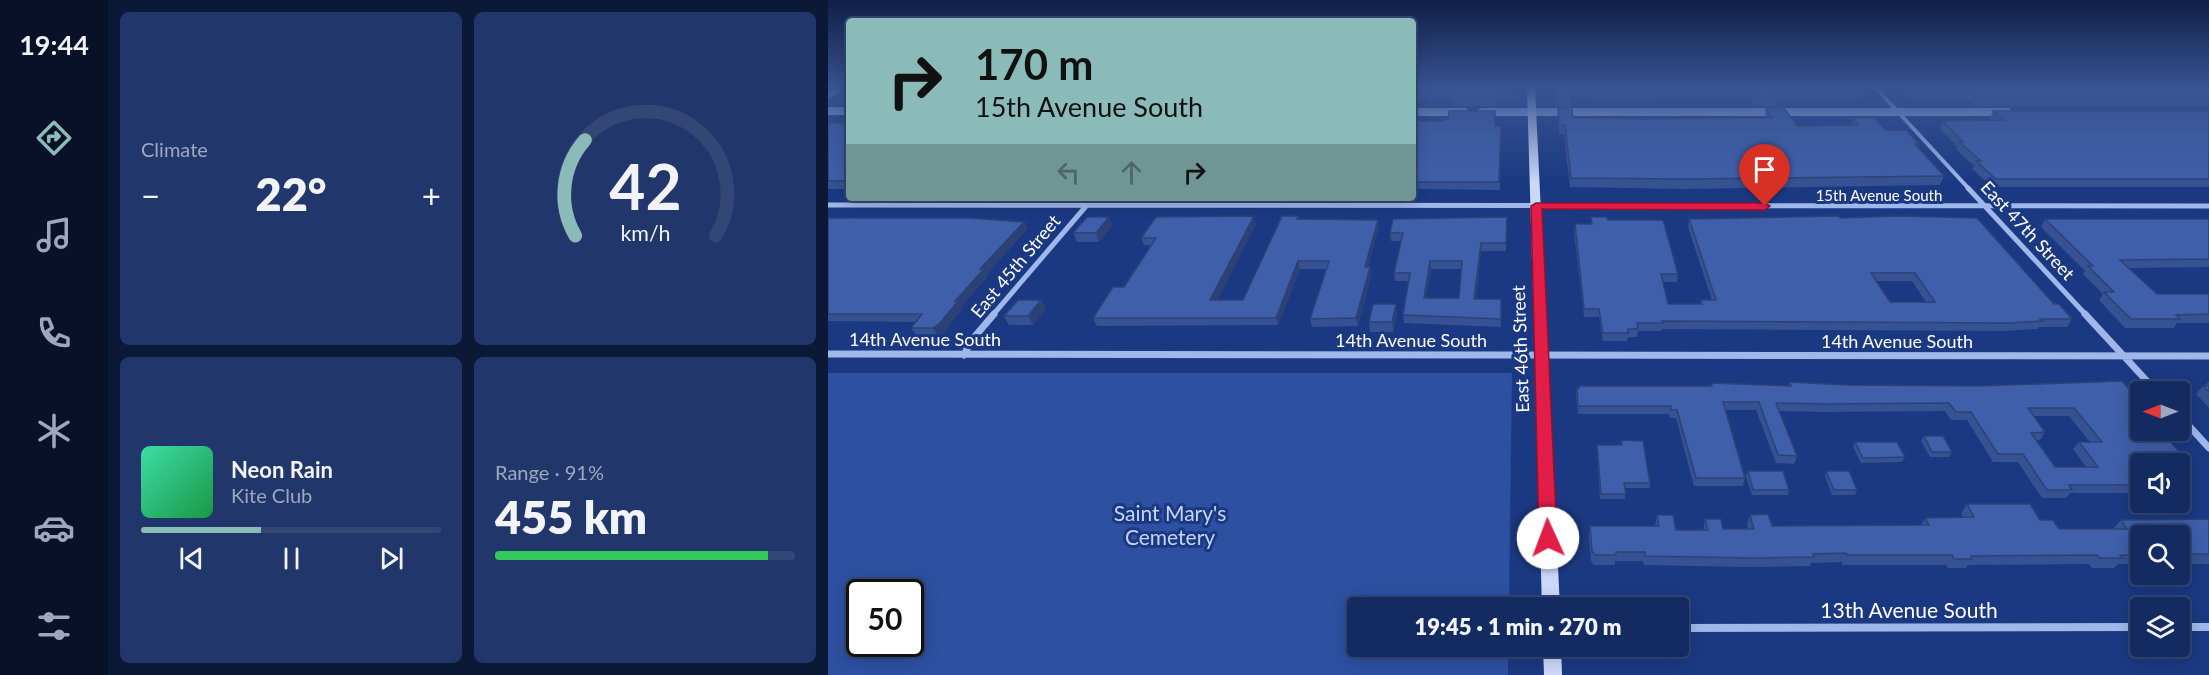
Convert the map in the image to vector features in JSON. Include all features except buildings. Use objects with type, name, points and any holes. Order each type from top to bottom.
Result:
[{"type":"main road","name":"East 46th Street","points":[[1532,120],[1551,597]]},
{"type":"main road","points":[[1552,657],[1553,675]]},
{"type":"street","name":"East 47th Street","points":[[1905,120],[2147,381]]},
{"type":"street","name":"East 45th Street","points":[[964,354],[971,341],[1090,201]]},
{"type":"street","name":"15th Avenue South","points":[[828,205],[2209,206]]},
{"type":"street","name":"14th Avenue South","points":[[828,354],[2209,356]]},
{"type":"street","points":[[2190,427],[2209,448]]},
{"type":"street","name":"13th Avenue South","points":[[1689,628],[2130,627]]},
{"type":"street","points":[[2190,627],[2209,627]]},
{"type":"green space","name":"Saint Mary's Cemetery","points":[[828,373],[1512,373],[1509,597],[1347,597],[1347,657],[1508,657],[1508,675],[828,675]]},
{"type":"route","points":[[1548,538],[1536,206],[1765,206]]}]
